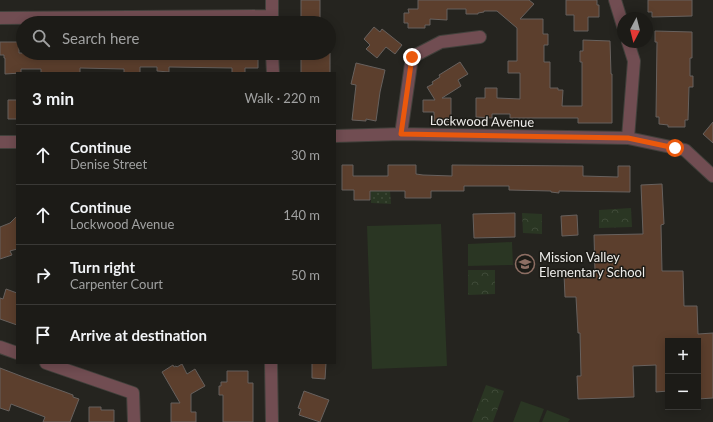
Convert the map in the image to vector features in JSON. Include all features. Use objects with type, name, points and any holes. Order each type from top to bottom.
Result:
[{"type":"street","points":[[272,0],[272,16]]},
{"type":"street","points":[[615,0],[619,12]]},
{"type":"street","points":[[0,18],[16,18]]},
{"type":"street","points":[[401,134],[412,57],[441,42],[480,37]]},
{"type":"street","points":[[628,138],[634,61],[630,48]]},
{"type":"street","points":[[272,60],[273,72]]},
{"type":"street","name":"Lockwood Avenue","points":[[336,136],[401,134],[628,138],[685,150],[713,176]]},
{"type":"street","points":[[0,142],[16,142]]},
{"type":"street","points":[[0,347],[16,353]]},
{"type":"street","points":[[49,364],[133,392],[134,422]]},
{"type":"street","points":[[271,364],[272,422]]},
{"type":"green space","points":[[371,190],[390,190],[391,204],[371,203]]},
{"type":"green space","points":[[631,208],[632,227],[599,228],[599,210]]},
{"type":"green space","points":[[522,213],[542,214],[542,234],[523,233]]},
{"type":"green space","points":[[441,224],[447,366],[372,369],[367,226]]},
{"type":"green space","points":[[512,242],[513,265],[468,266],[468,244]]},
{"type":"green space","points":[[468,270],[495,270],[495,294],[468,295]]},
{"type":"green space","points":[[486,385],[504,391],[493,422],[472,422]]},
{"type":"green space","points":[[521,401],[544,409],[539,422],[513,422]]},
{"type":"green space","points":[[547,410],[570,419],[568,422],[542,422]]},
{"type":"building","points":[[301,0],[320,0],[320,16],[301,16]]},
{"type":"building","points":[[418,0],[529,0],[534,4],[520,19],[543,19],[543,34],[548,34],[548,45],[544,45],[544,62],[550,62],[550,88],[558,88],[558,90],[563,90],[562,106],[582,106],[582,62],[580,62],[580,51],[583,51],[583,40],[610,41],[612,123],[578,123],[578,118],[510,118],[510,114],[492,114],[492,118],[476,117],[476,98],[485,98],[485,88],[497,88],[497,98],[520,99],[520,73],[508,73],[508,61],[517,61],[517,28],[497,11],[484,11],[478,14],[466,14],[466,9],[447,9],[447,20],[430,19],[430,25],[425,25],[425,28],[408,28],[408,23],[404,23],[404,13],[409,13],[408,9],[418,9]]},
{"type":"building","points":[[566,0],[597,0],[597,5],[599,5],[599,17],[588,17],[588,31],[574,31],[574,15],[566,15]]},
{"type":"building","points":[[648,0],[692,0],[692,16],[653,17],[653,12],[648,12]]},
{"type":"building","points":[[374,27],[380,32],[382,29],[402,45],[395,54],[386,47],[377,58],[366,49],[370,45],[364,39]]},
{"type":"building","points":[[655,31],[692,32],[690,76],[693,76],[693,87],[689,87],[688,120],[685,120],[685,127],[668,127],[668,125],[659,124],[659,117],[656,117],[657,42],[655,42]]},
{"type":"building","points":[[0,42],[16,42],[16,60],[258,60],[258,68],[245,68],[245,72],[232,72],[232,68],[169,67],[169,72],[157,71],[157,67],[140,67],[140,72],[124,72],[124,69],[80,68],[80,72],[41,72],[41,69],[21,69],[21,72],[5,74],[5,58],[4,55],[0,55]]},
{"type":"building","points":[[301,60],[330,60],[330,72],[301,72]]},
{"type":"building","points":[[460,62],[468,74],[458,80],[461,86],[442,98],[451,98],[451,122],[434,121],[434,112],[423,112],[423,100],[435,100],[427,87],[433,84],[432,82],[440,77],[439,75]]},
{"type":"building","points":[[356,63],[385,70],[376,121],[366,119],[366,121],[352,120],[356,85],[351,84]]},
{"type":"building","points":[[8,100],[16,100],[16,119],[8,119]]},
{"type":"building","points":[[713,122],[713,143],[703,134]]},
{"type":"building","points":[[342,165],[353,165],[353,176],[388,176],[388,165],[416,165],[416,174],[452,176],[452,165],[583,166],[583,176],[618,177],[618,166],[630,166],[630,192],[559,191],[559,193],[551,191],[509,190],[509,186],[464,186],[464,191],[431,191],[431,198],[405,198],[405,191],[370,191],[370,200],[354,200],[354,190],[342,190]]},
{"type":"building","points":[[662,184],[664,224],[661,225],[662,271],[683,271],[684,306],[697,306],[698,334],[713,333],[713,398],[701,399],[701,338],[665,338],[665,391],[656,392],[656,365],[633,366],[634,397],[578,399],[577,376],[581,376],[580,333],[578,333],[576,297],[565,297],[564,274],[595,273],[594,235],[643,234],[641,185]]},
{"type":"building","points":[[515,213],[515,237],[474,238],[473,214]]},
{"type":"building","points":[[577,215],[578,235],[562,236],[561,216]]},
{"type":"building","points":[[16,217],[16,249],[10,251],[12,255],[0,259],[0,227],[10,223]]},
{"type":"building","points":[[6,289],[16,293],[16,325],[0,319],[0,298],[3,299]]},
{"type":"building","points":[[182,364],[187,374],[195,369],[205,386],[191,394],[191,412],[196,412],[196,422],[171,422],[171,403],[180,403],[162,372],[173,365],[174,367],[177,367]]},
{"type":"building","points":[[312,364],[326,364],[325,379],[312,378]]},
{"type":"building","points":[[0,368],[73,395],[73,397],[79,399],[70,422],[43,422],[45,417],[11,404],[9,411],[0,408]]},
{"type":"building","points":[[227,371],[248,371],[248,383],[253,383],[253,422],[223,422],[223,395],[219,395],[219,386],[221,386],[221,382],[227,382]]},
{"type":"building","points":[[304,391],[329,400],[320,422],[299,415],[301,409],[298,408]]},
{"type":"building","points":[[89,407],[101,407],[101,410],[114,410],[114,422],[89,422]]},
{"type":"place","name":"Mission Valley Elementary School","points":[[525,264]]},
{"type":"route","points":[[412,57],[401,134],[628,138],[675,148]]}]
